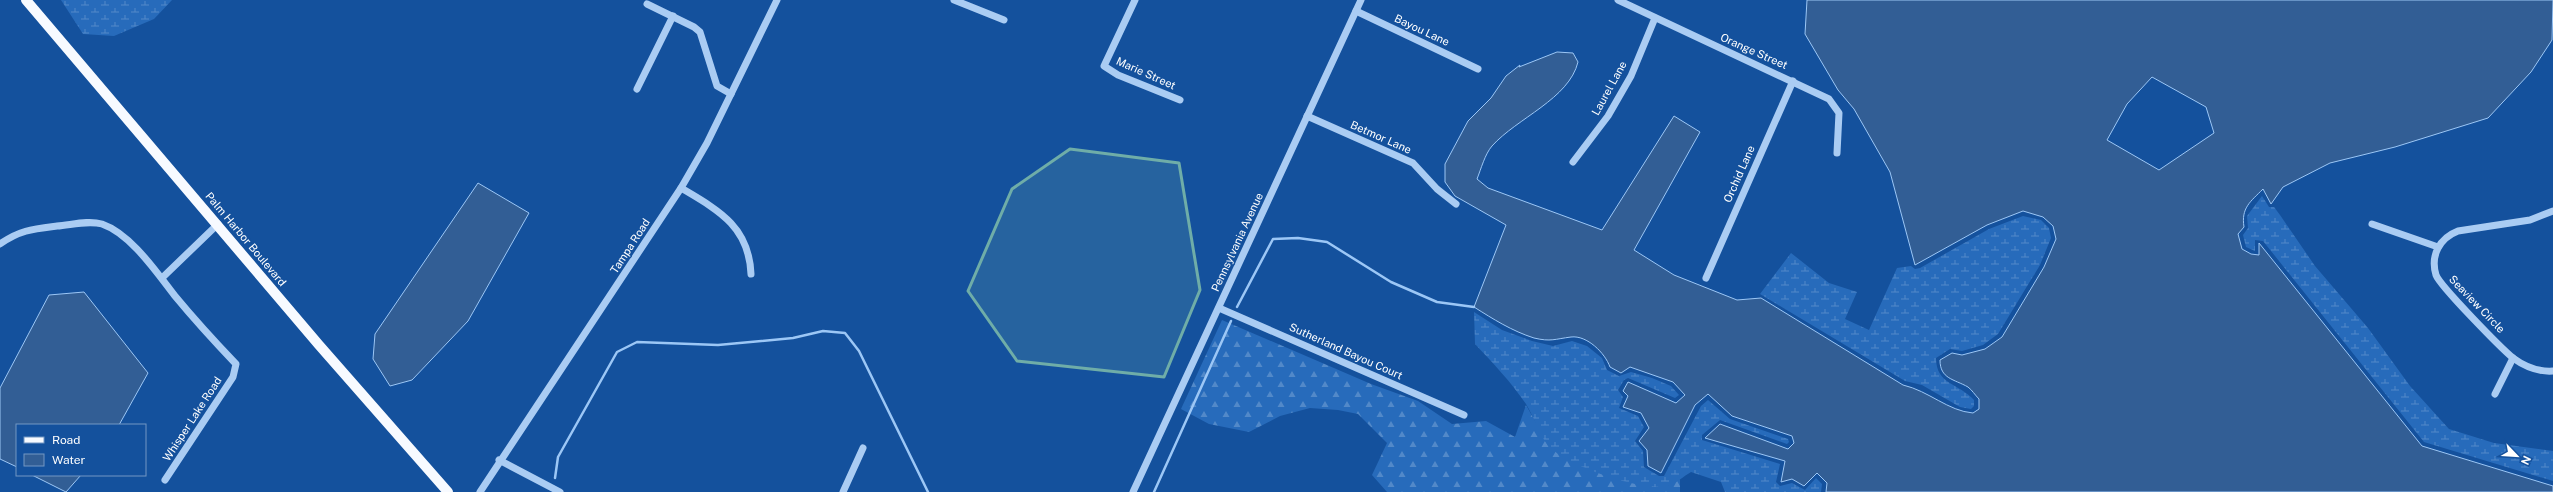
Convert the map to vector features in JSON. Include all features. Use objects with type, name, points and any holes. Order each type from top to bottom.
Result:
[{"type":"main road","name":"Palm Harbor Boulevard","points":[[26,0],[218,224],[323,350],[448,492]]},
{"type":"street","name":"Tampa Road","points":[[480,492],[499,460],[681,188],[731,94],[777,0]]},
{"type":"street","points":[[954,0],[1004,20]]},
{"type":"street","name":"Marie Street","points":[[1135,0],[1104,66],[1118,75],[1180,100]]},
{"type":"street","name":"Pennsylvania Avenue","points":[[1133,492],[1361,0]]},
{"type":"street","name":"Orange Street","points":[[1618,0],[1829,99],[1836,105],[1839,113],[1837,153]]},
{"type":"street","points":[[647,4],[694,27],[700,32],[717,86],[731,94]]},
{"type":"street","name":"Bayou Lane","points":[[1356,11],[1478,69]]},
{"type":"street","points":[[637,89],[673,16]]},
{"type":"street","name":"Laurel Lane","points":[[1572,162],[1612,109],[1631,76],[1655,18]]},
{"type":"street","name":"Orchid Lane","points":[[1706,278],[1793,81]]},
{"type":"street","name":"Betmor Lane","points":[[1307,116],[1413,163],[1437,189],[1456,204]]},
{"type":"street","points":[[681,188],[710,205],[730,221],[744,239],[750,259],[751,274]]},
{"type":"street","points":[[2372,224],[2438,247],[2447,235],[2458,231],[2530,220],[2553,211]]},
{"type":"street","name":"Whisper Lake Road","points":[[0,244],[17,232],[30,229],[91,222],[102,224],[121,235],[162,277],[175,295],[236,364],[233,377],[165,480]]},
{"type":"street","points":[[162,277],[218,224]]},
{"type":"street","name":"Seaview Circle","points":[[2438,247],[2434,262],[2438,280],[2513,358],[2530,367],[2553,371]]},
{"type":"street","name":"Sutherland Bayou Court","points":[[1219,308],[1464,415]]},
{"type":"street","points":[[2495,394],[2513,358]]},
{"type":"street","points":[[843,492],[863,448]]},
{"type":"street","points":[[499,460],[560,492]]},
{"type":"highlighted area","points":[[1070,149],[1179,163],[1200,290],[1164,377],[1017,361],[968,291],[1012,189]]},
{"type":"green space","points":[[61,0],[172,0],[154,19],[114,36],[83,34]]},
{"type":"green space","points":[[2262,196],[2269,207],[2274,207],[2315,266],[2368,328],[2410,386],[2449,429],[2494,443],[2553,451],[2553,481],[2424,442],[2263,241],[2255,240],[2255,251],[2246,247],[2243,235],[2248,228],[2247,216]]},
{"type":"green space","points":[[2023,216],[2041,220],[2049,228],[2051,238],[2040,265],[1998,334],[1983,345],[1962,351],[1950,349],[1936,358],[1937,367],[1944,379],[1968,394],[1974,400],[1974,406],[1971,409],[1960,407],[1922,385],[1905,381],[1760,294],[1791,253],[1829,283],[1857,292],[1845,319],[1869,330],[1897,268],[1911,266],[1915,269],[1920,268],[1989,229]]},
{"type":"green space","points":[[1474,312],[1502,330],[1532,341],[1553,346],[1572,341],[1587,346],[1602,358],[1607,370],[1619,376],[1631,372],[1652,378],[1671,386],[1679,395],[1675,398],[1628,378],[1624,380],[1618,390],[1623,397],[1619,408],[1638,416],[1644,427],[1635,441],[1643,451],[1644,467],[1659,476],[1664,476],[1701,406],[1708,400],[1730,419],[1788,439],[1789,442],[1787,444],[1720,420],[1702,435],[1702,440],[1780,464],[1776,482],[1780,486],[1792,483],[1805,490],[1816,478],[1822,484],[1821,492],[1725,492],[1721,482],[1691,472],[1677,482],[1668,486],[1656,487],[1640,485],[1604,475],[1569,460],[1547,444],[1526,404],[1502,373],[1475,344]]},
{"type":"green space","points":[[1222,320],[1371,384],[1418,401],[1452,424],[1486,421],[1515,437],[1526,405],[1548,444],[1667,486],[1680,479],[1680,492],[1387,492],[1372,475],[1387,443],[1358,414],[1338,410],[1310,408],[1280,416],[1249,432],[1209,424],[1181,409]]},
{"type":"water","points":[[1807,0],[2553,0],[2552,40],[2531,72],[2488,118],[2395,147],[2330,163],[2283,187],[2271,204],[2263,189],[2245,210],[2243,220],[2244,227],[2238,234],[2242,249],[2251,254],[2259,255],[2259,243],[2422,446],[2553,486],[2553,492],[1826,492],[1827,483],[1817,473],[1804,486],[1792,479],[1781,482],[1785,461],[1705,438],[1720,424],[1788,449],[1794,443],[1792,436],[1732,416],[1708,394],[1695,405],[1661,473],[1648,466],[1647,450],[1639,441],[1649,428],[1641,413],[1623,407],[1628,396],[1623,391],[1628,382],[1676,403],[1685,395],[1673,382],[1630,367],[1621,373],[1610,367],[1600,351],[1595,346],[1583,339],[1577,337],[1549,340],[1534,338],[1510,328],[1474,307],[1506,225],[1455,196],[1445,182],[1445,164],[1468,121],[1491,98],[1506,76],[1520,65],[1519,67],[1557,52],[1573,53],[1578,62],[1573,75],[1564,87],[1492,146],[1485,157],[1477,179],[1488,188],[1602,230],[1674,116],[1700,132],[1634,250],[1674,275],[1737,300],[1761,298],[1903,385],[1955,409],[1973,413],[1979,409],[1979,399],[1968,387],[1945,375],[1942,371],[1940,360],[1952,353],[1962,355],[1985,349],[2002,337],[2044,267],[2056,239],[2053,226],[2043,217],[2023,211],[1987,225],[1915,265],[1890,172],[1854,109],[1838,90],[1805,34]],"holes":[[[2152,77],[2206,107],[2214,133],[2159,170],[2107,140],[2127,104]]]},
{"type":"water","points":[[478,183],[529,213],[468,321],[412,380],[390,386],[373,359],[375,334]]},
{"type":"water","points":[[84,292],[148,373],[120,424],[16,424],[16,467],[0,459],[0,388],[49,295]]},
{"type":"water","points":[[34,476],[80,476],[66,492]]},
{"type":"waterway","points":[[1237,307],[1273,239],[1298,238],[1327,242],[1391,282],[1437,302],[1474,307]]},
{"type":"waterway","points":[[1154,492],[1231,321]]},
{"type":"waterway","points":[[555,478],[558,457],[617,352],[637,342],[718,345],[793,338],[823,331],[845,333],[859,351],[928,492]]}]
